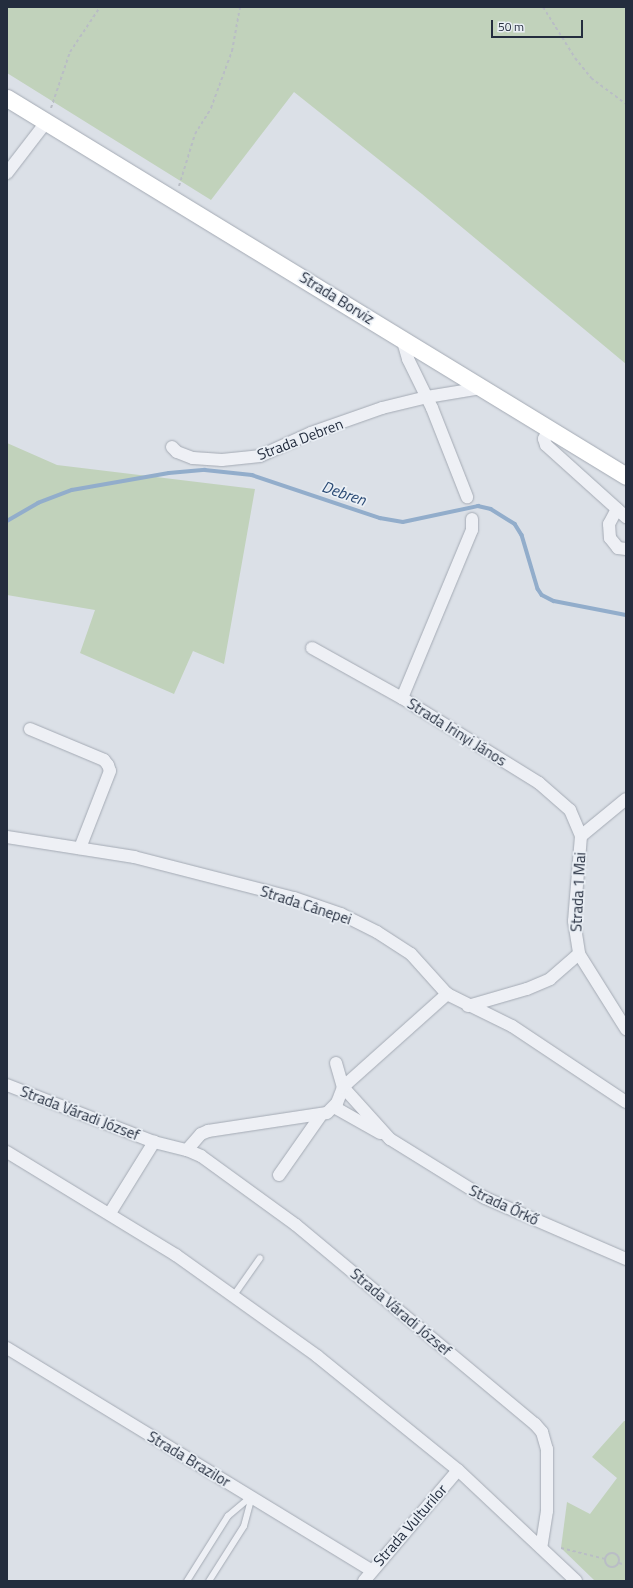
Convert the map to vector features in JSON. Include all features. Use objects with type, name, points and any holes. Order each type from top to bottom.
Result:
[{"type":"main road","name":"Strada Borviz","points":[[7,98],[172,197],[626,476]]},
{"type":"street","points":[[7,173],[47,121]]},
{"type":"street","points":[[402,338],[408,359],[427,397],[466,497]]},
{"type":"street","name":"Strada Debren","points":[[172,447],[177,452],[193,458],[222,460],[254,457],[311,433],[382,408],[427,397],[482,388]]},
{"type":"street","points":[[549,429],[544,439],[546,445],[621,513],[609,524],[610,538],[618,548],[626,549]]},
{"type":"street","points":[[402,698],[472,530],[472,518]]},
{"type":"street","name":"Strada Irinyi János","points":[[312,648],[402,698],[553,793],[570,810],[581,836]]},
{"type":"street","points":[[30,729],[104,760],[108,765],[110,771],[80,848]]},
{"type":"street","points":[[581,836],[626,799]]},
{"type":"street","name":"Strada 1 Mai","points":[[581,836],[574,921],[579,954],[626,1030]]},
{"type":"street","name":"Strada Cânepei","points":[[7,837],[134,857],[294,898],[341,914],[377,932],[411,954],[447,994],[468,1006],[512,1026],[626,1102]]},
{"type":"street","points":[[468,1006],[527,989],[550,979],[579,954]]},
{"type":"street","points":[[279,1175],[321,1115],[334,1107],[343,1087],[447,994]]},
{"type":"street","name":"Strada Őrkő","points":[[336,1063],[343,1087],[390,1139]]},
{"type":"street","name":"Strada Váradi József","points":[[7,1085],[154,1142],[187,1150],[228,1174],[296,1226],[542,1432],[546,1441],[547,1511],[541,1548]]},
{"type":"street","name":"Strada Őrkő","points":[[334,1107],[390,1139],[485,1198],[626,1259]]},
{"type":"street","points":[[187,1150],[201,1134],[208,1131],[321,1115]]},
{"type":"street","name":"Strada Váradi József","points":[[110,1213],[154,1142]]},
{"type":"street","points":[[7,1152],[110,1213],[234,1295],[365,1394],[458,1470],[576,1581]]},
{"type":"street","name":"Strada Brazilor","points":[[7,1348],[252,1496],[371,1570]]},
{"type":"street","name":"Strada Vulturilor","points":[[364,1581],[371,1570],[458,1470]]},
{"type":"lane","points":[[234,1295],[260,1258]]},
{"type":"lane","points":[[187,1581],[228,1516],[252,1496]]},
{"type":"lane","points":[[209,1581],[244,1526],[252,1496]]},
{"type":"path","points":[[47,121],[70,52],[100,7]]},
{"type":"path","points":[[172,197],[184,175],[195,134],[211,108],[232,51],[240,7]]},
{"type":"path","points":[[543,7],[563,41],[591,78],[626,104]]},
{"type":"path","points":[[561,1548],[605,1559]]},
{"type":"path","points":[[609,1553],[614,1553],[618,1556],[619,1563],[612,1568],[607,1566],[605,1559],[609,1553]]},
{"type":"path","points":[[619,1563],[626,1565]]},
{"type":"green space","points":[[7,7],[626,7],[626,364],[422,194],[294,92],[211,200],[7,73]]},
{"type":"green space","points":[[7,443],[57,465],[255,489],[224,664],[193,651],[174,694],[80,653],[95,610],[7,595]]},
{"type":"green space","points":[[624,1421],[626,1421],[626,1581],[595,1581],[561,1548],[567,1502],[590,1514],[617,1478],[592,1457]]},
{"type":"waterway","name":"Debren","points":[[7,521],[38,503],[72,490],[169,473],[205,470],[252,475],[380,518],[403,522],[478,506],[491,509],[515,524],[522,535],[538,589],[542,595],[554,601],[626,615]]}]
